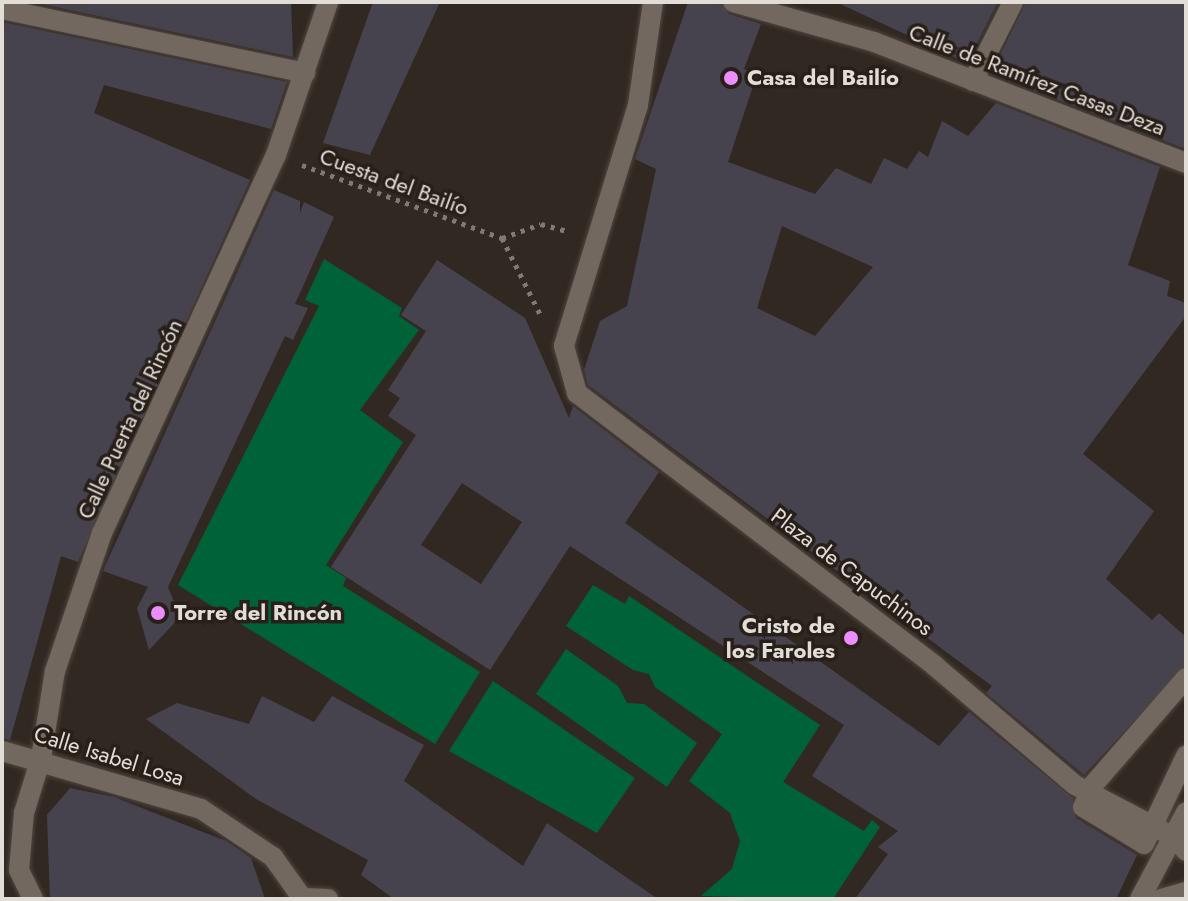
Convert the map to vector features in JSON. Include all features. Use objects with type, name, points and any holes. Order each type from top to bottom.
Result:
[{"type":"street","name":"Calle Puerta del Rincón","points":[[33,899],[19,870],[24,813],[41,758],[55,671],[102,533],[276,155],[328,2]]},
{"type":"street","points":[[564,346],[638,105],[653,2]]},
{"type":"street","name":"Calle de Ramírez Casas Deza","points":[[733,2],[874,42],[1186,163]]},
{"type":"street","points":[[973,81],[1013,2]]},
{"type":"street","points":[[2,9],[305,73]]},
{"type":"street","name":"Plaza de Capuchinos","points":[[564,346],[577,393],[935,666],[1093,796],[1083,807],[1144,844],[1152,826]]},
{"type":"street","points":[[1093,796],[1093,785],[1186,678]]},
{"type":"street","name":"Calle Isabel Losa","points":[[2,751],[41,758],[201,809],[273,857],[303,898]]},
{"type":"street","points":[[1180,844],[1152,826],[1186,756]]},
{"type":"street","points":[[1140,899],[1180,844],[1186,812]]},
{"type":"street","points":[[1161,899],[1186,892]]},
{"type":"street","points":[[303,898],[328,899]]},
{"type":"path","name":"Cuesta del Bailío","points":[[276,155],[502,238]]},
{"type":"path","points":[[564,346],[545,325],[502,238],[541,224],[599,240]]},
{"type":"green space","points":[[324,259],[402,308],[399,316],[419,330],[360,410],[403,442],[326,565],[346,578],[343,586],[480,672],[435,744],[178,585],[319,306],[305,300]]},
{"type":"green space","points":[[593,585],[625,604],[629,596],[820,725],[783,782],[864,831],[872,820],[880,827],[833,899],[701,896],[732,869],[740,841],[730,813],[689,781],[722,734],[655,687],[649,674],[633,670],[566,626]]},
{"type":"green space","points":[[566,649],[618,686],[627,703],[644,704],[697,743],[667,787],[536,694]]},
{"type":"green space","points":[[493,681],[635,778],[597,833],[449,751]]},
{"type":"building","points":[[32,2],[291,2],[293,57]]},
{"type":"building","points":[[373,2],[440,2],[370,155],[323,143]]},
{"type":"building","points":[[688,2],[720,2],[729,14],[761,24],[744,69],[757,74],[728,162],[815,194],[836,168],[871,184],[884,158],[907,169],[919,151],[928,157],[942,121],[968,136],[996,103],[1160,167],[1128,265],[1170,281],[1167,296],[1186,303],[1186,316],[1083,454],[1154,511],[1106,579],[1152,620],[1159,613],[1186,637],[1186,665],[1084,775],[986,693],[992,686],[588,385],[584,370],[600,321],[627,306],[656,169],[635,159]],"holes":[[[782,226],[873,267],[815,336],[757,308]]]},
{"type":"building","points":[[836,2],[998,2],[967,63]]},
{"type":"building","points":[[1026,2],[1186,2],[1186,149],[991,74]]},
{"type":"building","points":[[2,22],[287,82],[271,129],[104,85],[94,113],[250,180],[78,562],[61,556],[10,740],[2,738]]},
{"type":"building","points":[[274,190],[300,201],[300,213],[304,202],[334,217],[295,304],[308,308],[293,340],[285,336],[168,587],[180,617],[149,650],[137,608],[148,587],[103,571]]},
{"type":"building","points":[[437,260],[525,318],[569,418],[573,406],[659,472],[625,523],[939,746],[969,712],[1073,798],[1076,818],[1137,855],[1116,899],[855,899],[888,854],[878,847],[898,831],[812,776],[844,725],[570,546],[490,670],[331,567],[416,435],[388,416],[400,398],[388,390],[426,331],[401,315]],"holes":[[[462,483],[522,522],[481,584],[421,545]]]},
{"type":"building","points":[[262,696],[314,722],[332,696],[424,745],[404,781],[523,866],[547,823],[658,899],[394,899],[361,875],[368,860],[256,799],[146,719],[177,703],[249,724]]},
{"type":"building","points":[[70,788],[114,797],[226,841],[251,858],[265,899],[50,899],[47,815]]},
{"type":"place","name":"Casa del Bailío","points":[[731,78]]},
{"type":"place","name":"Torre del Rincón","points":[[158,613]]},
{"type":"place","name":"Cristo de los Faroles","points":[[851,638]]}]
